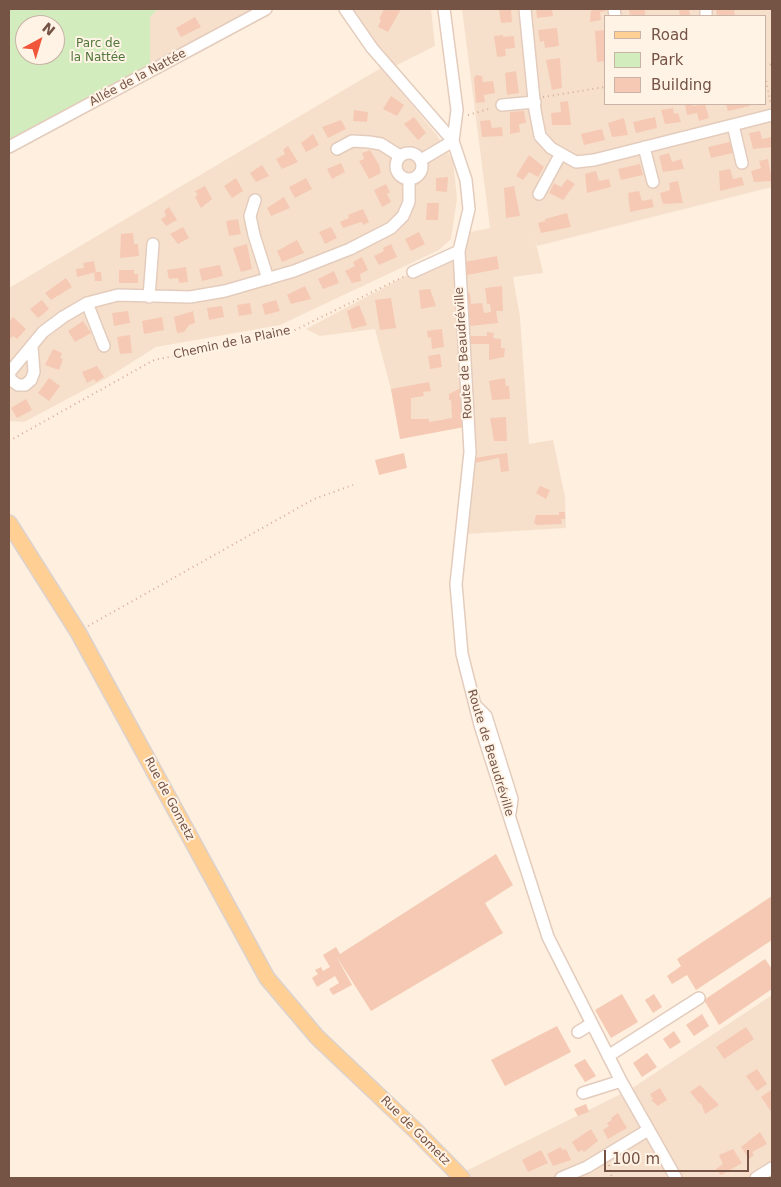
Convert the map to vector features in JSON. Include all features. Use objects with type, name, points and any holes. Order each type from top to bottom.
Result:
[{"type":"main road","name":"Rue de Gometz","points":[[9,523],[78,632],[267,978],[290,1007],[344,1064],[408,1138],[448,1178]]},
{"type":"main road","name":"Rue de Gometz","points":[[344,1064],[385,1101],[462,1178]]},
{"type":"street","name":"Allée de la Nattée","points":[[9,147],[266,9]]},
{"type":"street","points":[[345,9],[372,48],[453,141]]},
{"type":"street","points":[[444,9],[456,110],[453,141]]},
{"type":"street","points":[[525,9],[534,100],[540,136],[560,155],[576,162],[644,148],[772,115]]},
{"type":"street","points":[[502,105],[534,100]]},
{"type":"street","points":[[733,125],[742,163]]},
{"type":"street","points":[[336,149],[352,141],[369,142],[381,144],[400,156],[412,153],[421,160]]},
{"type":"street","points":[[421,160],[453,141]]},
{"type":"street","name":"Route de Beaudréville","points":[[453,141],[466,180],[469,199],[465,233],[459,250],[470,452],[456,584],[462,654],[475,705],[548,937],[620,1081],[676,1178]]},
{"type":"street","points":[[644,148],[653,182]]},
{"type":"street","points":[[538,194],[560,155]]},
{"type":"street","points":[[400,156],[396,169],[401,177],[409,180]]},
{"type":"street","points":[[409,180],[421,173],[421,160]]},
{"type":"street","points":[[32,348],[34,372],[31,380],[25,385],[18,385],[11,380],[9,373],[14,364],[32,348],[43,332],[63,316],[88,303],[118,295],[190,297],[225,291],[268,279],[350,249],[391,228],[403,216],[409,202],[409,180]]},
{"type":"street","points":[[255,200],[250,216],[268,279]]},
{"type":"street","points":[[149,297],[153,244]]},
{"type":"street","points":[[413,272],[459,250]]},
{"type":"street","points":[[88,303],[104,346]]},
{"type":"street","points":[[608,1056],[699,998]]},
{"type":"street","points":[[578,1032],[591,1024]]},
{"type":"street","points":[[583,1093],[620,1081]]},
{"type":"street","points":[[561,1178],[606,1156],[648,1130]]},
{"type":"street","points":[[756,1178],[772,1168]]},
{"type":"path","points":[[766,81],[772,110]]},
{"type":"path","points":[[534,100],[604,87]]},
{"type":"path","points":[[456,110],[461,112],[463,116],[502,105]]},
{"type":"path","name":"Chemin de la Plaine","points":[[9,440],[154,360],[293,331],[413,272]]},
{"type":"path","points":[[78,632],[314,499],[352,485]]},
{"type":"path","points":[[606,1156],[612,1178]]},
{"type":"shaded area","points":[[158,9],[266,9],[150,71],[150,17]]},
{"type":"shaded area","points":[[345,9],[431,9],[435,46],[391,68]]},
{"type":"shaded area","points":[[462,9],[772,9],[772,187],[537,246],[534,235],[543,273],[513,277],[520,317],[529,444],[553,440],[565,497],[566,528],[466,534],[464,427],[400,439],[391,389],[375,329],[320,336],[306,329],[413,272],[459,251],[465,233],[490,228]]},
{"type":"shaded area","points":[[381,68],[436,134],[453,160],[457,198],[451,239],[439,250],[280,325],[156,347],[107,378],[24,422],[9,421],[9,288]]},
{"type":"shaded area","points":[[772,995],[772,1178],[469,1178],[464,1172],[631,1089]]},
{"type":"green space","name":"Parc de la Nattée","points":[[9,9],[158,9],[150,17],[150,71],[9,147]]},
{"type":"building","points":[[384,9],[401,9],[388,32],[378,27],[381,20],[379,19]]},
{"type":"building","points":[[499,9],[511,9],[512,22],[501,23]]},
{"type":"building","points":[[536,9],[552,9],[553,16],[537,18]]},
{"type":"building","points":[[591,9],[606,9],[606,11],[600,12],[601,20],[590,22]]},
{"type":"building","points":[[629,9],[645,9],[645,15],[630,15]]},
{"type":"building","points":[[679,9],[689,9],[690,15],[680,15]]},
{"type":"building","points":[[716,9],[734,9],[735,15],[717,15]]},
{"type":"building","points":[[195,17],[201,27],[181,37],[176,28]]},
{"type":"building","points":[[557,28],[559,46],[545,48],[544,41],[540,42],[538,30]]},
{"type":"building","points":[[604,30],[604,61],[597,62],[595,31]]},
{"type":"building","points":[[503,35],[503,37],[514,36],[515,48],[505,49],[506,56],[497,57],[494,36]]},
{"type":"building","points":[[560,58],[562,88],[552,90],[546,60]]},
{"type":"building","points":[[516,71],[519,93],[507,95],[505,73]]},
{"type":"building","points":[[476,75],[482,76],[483,82],[493,81],[495,93],[484,95],[485,102],[476,103],[474,78]]},
{"type":"building","points":[[391,96],[404,105],[397,116],[383,109]]},
{"type":"building","points":[[568,101],[571,125],[552,125],[551,113],[561,112],[560,102]]},
{"type":"building","points":[[685,105],[705,105],[709,118],[699,121],[697,113],[687,115]]},
{"type":"building","points":[[726,105],[750,106],[728,111]]},
{"type":"building","points":[[673,108],[674,114],[678,113],[681,122],[665,124],[661,110]]},
{"type":"building","points":[[354,110],[368,112],[367,122],[353,121]]},
{"type":"building","points":[[524,111],[526,123],[519,124],[520,132],[510,134],[510,112]]},
{"type":"building","points":[[414,117],[426,133],[418,140],[404,124]]},
{"type":"building","points":[[655,117],[657,128],[636,133],[633,122]]},
{"type":"building","points":[[624,118],[628,135],[612,137],[608,123]]},
{"type":"building","points":[[341,120],[346,129],[328,138],[322,127]]},
{"type":"building","points":[[490,120],[492,128],[502,127],[503,136],[482,137],[480,121]]},
{"type":"building","points":[[602,129],[605,140],[584,145],[581,134]]},
{"type":"building","points":[[760,131],[762,139],[771,137],[772,147],[753,149],[749,133]]},
{"type":"building","points":[[313,134],[319,145],[306,152],[301,143]]},
{"type":"building","points":[[730,142],[733,153],[711,158],[708,147]]},
{"type":"building","points":[[288,146],[298,162],[282,169],[276,159],[285,154],[283,150]]},
{"type":"building","points":[[370,150],[379,165],[381,173],[369,179],[359,161],[364,159],[362,153]]},
{"type":"building","points":[[669,153],[672,162],[681,159],[684,169],[663,172],[659,156]]},
{"type":"building","points":[[529,155],[544,167],[538,177],[529,172],[523,180],[516,176]]},
{"type":"building","points":[[768,159],[772,181],[754,182],[751,171],[761,168],[759,161]]},
{"type":"building","points":[[341,163],[345,172],[332,179],[327,169]]},
{"type":"building","points":[[640,164],[643,175],[621,180],[618,169]]},
{"type":"building","points":[[262,165],[269,176],[256,182],[250,173]]},
{"type":"building","points":[[730,169],[733,179],[742,177],[744,185],[720,191],[719,171]]},
{"type":"building","points":[[596,171],[599,181],[609,179],[611,187],[587,193],[585,174]]},
{"type":"building","points":[[448,177],[447,192],[436,191],[436,178]]},
{"type":"building","points":[[236,178],[243,191],[232,198],[224,186]]},
{"type":"building","points":[[306,178],[312,189],[295,198],[289,187]]},
{"type":"building","points":[[567,179],[575,184],[563,200],[549,193],[554,183],[561,187]]},
{"type":"building","points":[[678,181],[683,203],[663,204],[660,193],[670,190],[669,183]]},
{"type":"building","points":[[386,184],[390,192],[387,194],[391,202],[382,207],[374,190]]},
{"type":"building","points":[[205,186],[212,199],[201,208],[195,197],[198,195],[195,191]]},
{"type":"building","points":[[514,186],[520,216],[506,218],[504,188]]},
{"type":"building","points":[[639,191],[642,201],[652,199],[654,207],[630,212],[628,193]]},
{"type":"building","points":[[284,197],[290,208],[271,216],[267,208]]},
{"type":"building","points":[[427,203],[439,203],[438,220],[426,220]]},
{"type":"building","points":[[169,207],[177,220],[166,226],[161,219],[166,216],[164,211]]},
{"type":"building","points":[[363,209],[369,222],[363,225],[362,222],[343,228],[340,222],[349,218],[348,215]]},
{"type":"building","points":[[567,213],[571,227],[541,233],[538,223]]},
{"type":"building","points":[[238,219],[241,234],[229,236],[226,221]]},
{"type":"building","points":[[183,227],[189,238],[178,244],[170,234]]},
{"type":"building","points":[[331,227],[337,238],[325,244],[319,232]]},
{"type":"building","points":[[419,232],[425,244],[411,251],[405,239]]},
{"type":"building","points":[[133,233],[134,244],[138,244],[139,256],[120,258],[121,234]]},
{"type":"building","points":[[297,240],[304,253],[282,262],[277,251]]},
{"type":"building","points":[[247,244],[252,269],[241,272],[233,248]]},
{"type":"building","points":[[391,244],[397,257],[379,265],[374,256],[384,251],[383,248]]},
{"type":"building","points":[[497,256],[499,269],[467,275],[465,262]]},
{"type":"building","points":[[362,257],[368,270],[360,274],[361,281],[352,283],[345,271],[355,266],[353,262]]},
{"type":"building","points":[[94,261],[96,272],[77,277],[76,269],[84,268],[83,263]]},
{"type":"building","points":[[220,265],[223,276],[202,281],[199,269]]},
{"type":"building","points":[[186,267],[188,282],[179,283],[178,278],[169,279],[167,270]]},
{"type":"building","points":[[119,270],[134,270],[134,274],[138,274],[138,283],[119,283]]},
{"type":"building","points":[[334,271],[339,283],[323,289],[318,279]]},
{"type":"building","points":[[94,272],[101,272],[102,281],[95,281]]},
{"type":"building","points":[[66,278],[72,287],[51,300],[45,293]]},
{"type":"building","points":[[305,286],[311,299],[291,304],[287,295]]},
{"type":"building","points":[[502,286],[503,311],[496,311],[498,323],[470,326],[468,314],[466,315],[464,294],[470,293],[471,304],[482,303],[484,313],[491,312],[490,304],[487,304],[485,288]]},
{"type":"building","points":[[430,289],[436,306],[421,309],[419,290]]},
{"type":"building","points":[[391,298],[396,328],[380,330],[375,300]]},
{"type":"building","points":[[42,300],[49,309],[38,318],[30,309]]},
{"type":"building","points":[[276,300],[280,311],[265,315],[262,304]]},
{"type":"building","points":[[250,303],[252,314],[239,316],[237,305]]},
{"type":"building","points":[[359,305],[367,325],[352,329],[347,311]]},
{"type":"building","points":[[222,306],[224,317],[209,320],[207,308]]},
{"type":"building","points":[[128,311],[130,323],[114,326],[112,313]]},
{"type":"building","points":[[193,311],[195,323],[189,325],[184,332],[177,333],[174,317]]},
{"type":"building","points":[[13,317],[26,329],[17,339],[13,336],[9,340],[9,322]]},
{"type":"building","points":[[162,317],[164,330],[144,334],[142,321]]},
{"type":"building","points":[[83,321],[91,333],[75,342],[68,331]]},
{"type":"building","points":[[442,329],[444,347],[432,349],[431,337],[428,338],[427,331]]},
{"type":"building","points":[[487,332],[494,333],[493,338],[501,339],[501,348],[505,348],[504,357],[489,360],[489,344],[469,344],[468,336],[487,336]]},
{"type":"building","points":[[130,335],[132,353],[120,354],[117,337]]},
{"type":"building","points":[[53,349],[62,353],[60,358],[63,359],[59,370],[45,365]]},
{"type":"building","points":[[440,354],[442,367],[430,369],[428,356]]},
{"type":"building","points":[[97,366],[104,377],[96,382],[94,379],[87,383],[82,372]]},
{"type":"building","points":[[49,378],[60,386],[49,401],[38,393]]},
{"type":"building","points":[[505,378],[506,386],[509,386],[510,399],[492,400],[489,381]]},
{"type":"building","points":[[429,382],[431,391],[423,392],[424,396],[411,398],[411,419],[429,419],[429,422],[452,418],[449,394],[461,388],[464,427],[400,439],[391,389]]},
{"type":"building","points":[[26,399],[32,410],[17,418],[11,408]]},
{"type":"building","points":[[506,417],[507,441],[494,441],[490,418]]},
{"type":"building","points":[[404,453],[407,468],[379,475],[375,460]]},
{"type":"building","points":[[507,453],[509,471],[501,472],[499,458],[474,463],[474,458]]},
{"type":"building","points":[[540,486],[550,490],[546,499],[536,493]]},
{"type":"building","points":[[559,512],[565,512],[565,519],[561,519],[562,524],[537,525],[534,523],[536,515],[559,515]]},
{"type":"building","points":[[496,854],[513,885],[485,903],[503,933],[371,1011],[336,956],[352,985],[333,995],[329,989],[339,983],[335,976],[317,987],[312,978],[318,974],[315,970],[321,967],[323,971],[330,967],[323,955],[336,947],[340,954]]},
{"type":"building","points":[[772,896],[772,940],[696,990],[687,975],[672,984],[667,976],[681,966],[677,959]]},
{"type":"building","points":[[765,959],[772,969],[772,989],[719,1025],[704,1000]]},
{"type":"building","points":[[622,994],[638,1022],[611,1038],[595,1010]]},
{"type":"building","points":[[654,994],[662,1007],[653,1013],[645,1000]]},
{"type":"building","points":[[702,1014],[709,1026],[694,1036],[686,1025]]},
{"type":"building","points":[[557,1026],[571,1052],[505,1086],[491,1060]]},
{"type":"building","points":[[746,1027],[754,1039],[724,1059],[716,1047]]},
{"type":"building","points":[[674,1031],[681,1042],[670,1049],[663,1039]]},
{"type":"building","points":[[647,1053],[657,1067],[642,1077],[633,1063]]},
{"type":"building","points":[[585,1059],[596,1076],[585,1082],[574,1065]]},
{"type":"building","points":[[757,1069],[767,1084],[757,1091],[746,1076]]},
{"type":"building","points":[[700,1085],[719,1105],[705,1114],[701,1103],[690,1092]]},
{"type":"building","points":[[660,1088],[667,1100],[658,1106],[651,1100],[653,1099],[650,1094]]},
{"type":"building","points":[[771,1090],[772,1092],[772,1113],[761,1097]]},
{"type":"building","points":[[586,1104],[589,1112],[578,1116],[574,1109]]},
{"type":"building","points":[[618,1113],[627,1128],[608,1139],[603,1130],[609,1126],[607,1123],[612,1120],[611,1118]]},
{"type":"building","points":[[591,1129],[598,1141],[584,1152],[582,1150],[578,1152],[572,1142]]},
{"type":"building","points":[[760,1132],[767,1144],[752,1152],[754,1155],[749,1159],[741,1147]]},
{"type":"building","points":[[561,1147],[562,1150],[566,1149],[571,1160],[553,1166],[547,1154]]},
{"type":"building","points":[[733,1149],[742,1163],[721,1175],[716,1169],[723,1164],[719,1155]]},
{"type":"building","points":[[541,1150],[548,1163],[528,1172],[522,1160]]}]
